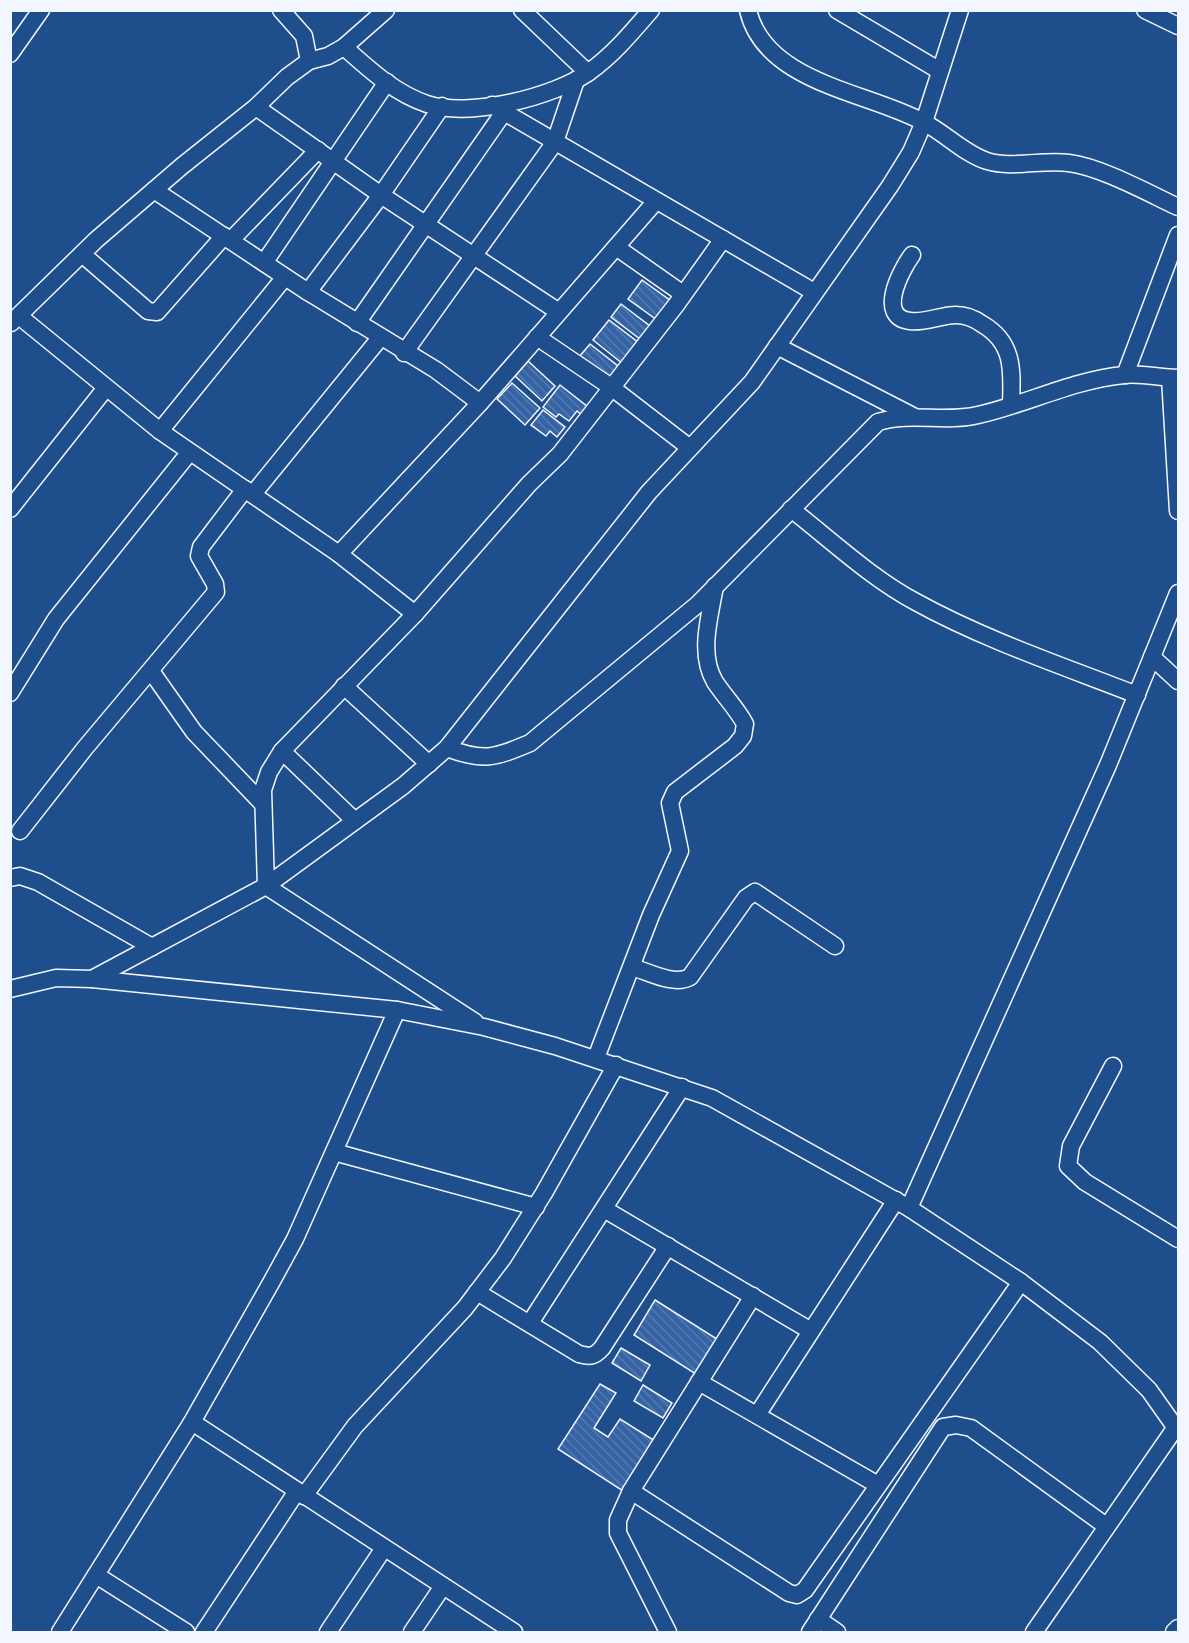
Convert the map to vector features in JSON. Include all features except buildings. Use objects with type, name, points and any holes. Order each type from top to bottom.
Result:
[{"type":"street","points":[[10,54],[41,10]]},
{"type":"street","points":[[281,10],[304,36],[309,61]]},
{"type":"street","points":[[386,10],[344,47],[328,56],[309,61],[154,190],[82,254],[15,320],[189,453],[249,491],[339,554],[415,614]]},
{"type":"street","points":[[522,10],[582,76]]},
{"type":"street","points":[[344,47],[387,82],[428,105],[498,109],[565,86],[582,76],[609,56],[651,10]]},
{"type":"street","points":[[748,10],[759,35],[777,56],[828,85],[924,122],[987,161],[1070,163],[1088,167],[1179,207]]},
{"type":"street","points":[[837,10],[940,71]]},
{"type":"street","points":[[92,979],[266,886],[355,821],[447,748],[649,492],[752,382],[890,186],[911,152],[924,122],[960,10]]},
{"type":"street","points":[[1145,10],[1179,26]]},
{"type":"street","points":[[404,353],[555,142],[582,76]]},
{"type":"street","points":[[264,262],[387,82]]},
{"type":"street","points":[[308,292],[381,195],[442,106]]},
{"type":"street","points":[[256,107],[381,195],[559,312]]},
{"type":"street","points":[[498,109],[814,292]]},
{"type":"street","points":[[357,323],[427,225],[498,109]]},
{"type":"street","points":[[82,254],[148,311],[157,312],[227,238],[318,150]]},
{"type":"street","points":[[154,190],[308,292],[448,378],[480,403]]},
{"type":"street","points":[[339,554],[480,403],[656,201]]},
{"type":"street","points":[[1125,375],[1179,235]]},
{"type":"street","points":[[266,886],[263,790],[269,772],[282,751],[415,614],[529,484],[560,454],[723,239]]},
{"type":"street","points":[[616,247],[683,294]]},
{"type":"street","points":[[912,255],[895,284],[896,312],[902,319],[911,321],[959,315],[988,327],[1001,338],[1009,351],[1012,364],[1011,405]]},
{"type":"street","points":[[160,431],[285,277]]},
{"type":"street","points":[[20,831],[85,748],[216,592],[215,584],[199,556],[201,547],[380,338]]},
{"type":"street","points":[[537,338],[611,387],[690,448]]},
{"type":"street","points":[[777,346],[915,417]]},
{"type":"street","points":[[447,748],[474,758],[505,754],[530,743],[715,586],[878,422],[895,417],[958,419],[1092,381],[1125,375],[1174,378],[1179,511]]},
{"type":"street","points":[[10,509],[105,389]]},
{"type":"street","points":[[10,693],[50,628],[189,453]]},
{"type":"street","points":[[791,509],[894,589],[915,602],[1030,653],[1137,695]]},
{"type":"street","points":[[596,1058],[651,915],[680,851],[670,803],[675,792],[735,746],[743,736],[745,724],[714,680],[709,664],[707,633],[715,586]]},
{"type":"street","points":[[757,1416],[811,1331],[902,1204],[1070,852],[1179,593]]},
{"type":"street","points":[[1152,657],[1179,681]]},
{"type":"street","points":[[151,670],[194,732],[262,804]]},
{"type":"street","points":[[344,686],[429,764]]},
{"type":"street","points":[[282,751],[355,821]]},
{"type":"street","points":[[10,878],[20,876],[38,882],[152,947]]},
{"type":"street","points":[[266,886],[484,1027]]},
{"type":"street","points":[[632,966],[674,980],[682,981],[690,977],[746,898],[755,891],[835,946]]},
{"type":"street","points":[[10,989],[56,978],[92,979],[397,1010],[484,1027],[596,1058],[712,1098],[902,1204],[1021,1282],[1100,1342],[1149,1390],[1177,1429],[1106,1526],[1034,1632]]},
{"type":"street","points":[[60,1632],[192,1422],[295,1239],[397,1010]]},
{"type":"street","points":[[204,1632],[301,1493],[356,1426],[401,1380],[477,1292],[503,1258],[536,1207],[616,1065]]},
{"type":"street","points":[[1113,1066],[1071,1146],[1068,1166],[1085,1182],[1179,1239]]},
{"type":"street","points":[[530,1323],[682,1087]]},
{"type":"street","points":[[334,1152],[536,1207]]},
{"type":"street","points":[[604,1209],[811,1331]]},
{"type":"street","points":[[477,1292],[579,1354],[589,1357],[596,1355],[668,1246]]},
{"type":"street","points":[[631,1491],[789,1593],[797,1595],[805,1590],[1021,1282]]},
{"type":"street","points":[[668,1632],[618,1533],[618,1520],[631,1491],[753,1296]]},
{"type":"street","points":[[699,1382],[878,1485]]},
{"type":"street","points":[[192,1422],[514,1632]]},
{"type":"street","points":[[837,1632],[814,1626],[944,1427],[956,1425],[970,1428],[1106,1526]]},
{"type":"street","points":[[328,1632],[384,1548]]},
{"type":"street","points":[[96,1575],[178,1630]]},
{"type":"street","points":[[412,1632],[443,1586]]},
{"type":"street","points":[[1174,1632],[1179,1628]]}]
